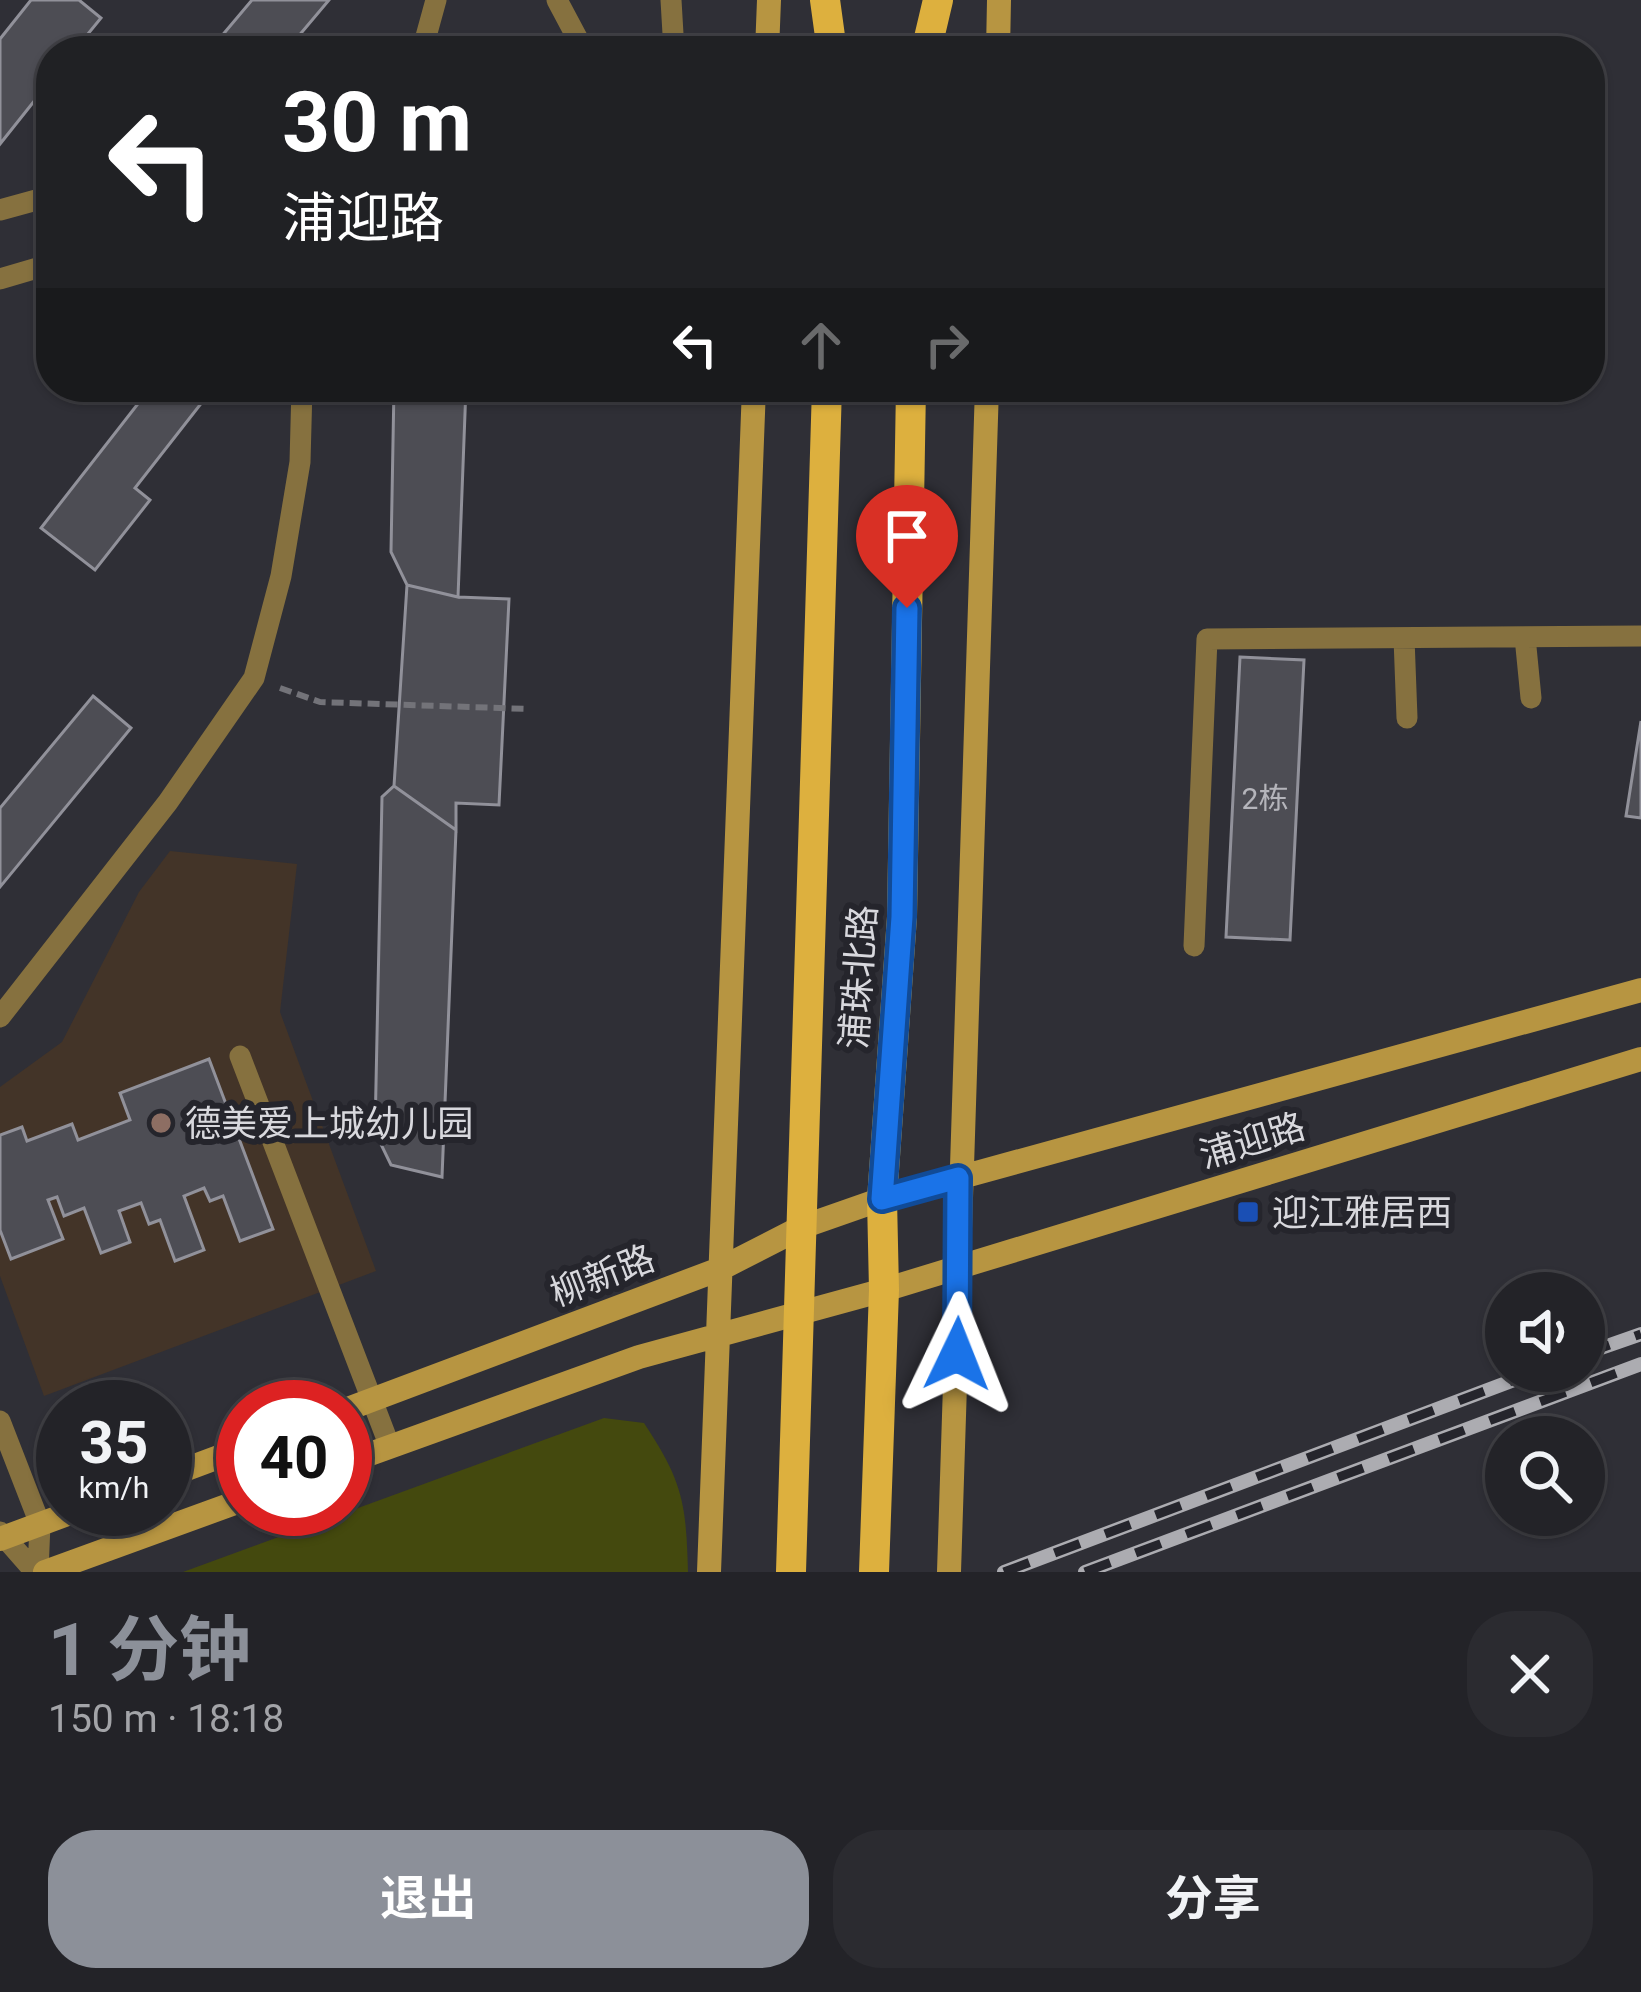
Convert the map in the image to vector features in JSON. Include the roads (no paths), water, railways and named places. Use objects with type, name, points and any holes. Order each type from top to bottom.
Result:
[{"type":"main road","points":[[825,0],[830,36]]},
{"type":"main road","points":[[930,36],[938,0]]},
{"type":"main road","name":"浦珠北路","points":[[790,1572],[826,402]]},
{"type":"main road","name":"浦珠北路","points":[[874,1572],[884,1290],[882,1199],[902,917],[910,402]]},
{"type":"street","points":[[767,36],[769,0]]},
{"type":"street","points":[[998,36],[999,0]]},
{"type":"street","points":[[710,1572],[753,402]]},
{"type":"street","points":[[949,1572],[961,1266],[958,1178],[986,402]]},
{"type":"street","name":"浦迎路","points":[[882,1199],[1641,990]]},
{"type":"street","name":"浦迎路","points":[[884,1290],[1641,1059]]},
{"type":"street","name":"柳新路","points":[[373,1399],[720,1269],[802,1227],[882,1199]]},
{"type":"street","points":[[372,1453],[639,1357],[884,1290]]},
{"type":"street","points":[[39,1572],[216,1510]]},
{"type":"street","points":[[1,1536],[36,1525]]},
{"type":"lane","points":[[426,36],[436,0]]},
{"type":"lane","points":[[557,0],[576,36]]},
{"type":"lane","points":[[671,0],[673,36]]},
{"type":"lane","points":[[0,210],[36,200]]},
{"type":"lane","points":[[0,279],[36,268]]},
{"type":"lane","points":[[0,1017],[220,733],[254,678],[281,576],[296,485],[301,402]]},
{"type":"lane","points":[[1194,946],[1207,639],[1641,636]]},
{"type":"lane","points":[[1526,637],[1531,698]]},
{"type":"lane","points":[[1404,638],[1407,718]]},
{"type":"lane","points":[[240,1055],[390,1447]]},
{"type":"lane","points":[[0,1421],[36,1514]]},
{"type":"lane","points":[[1,1536],[39,1572]]},
{"type":"lane","points":[[39,1572],[40,1536]]},
{"type":"railway","points":[[1605,1347],[1641,1334]]},
{"type":"railway","points":[[1085,1572],[1641,1364]]},
{"type":"railway","points":[[1004,1572],[1485,1391]]},
{"type":"place","name":"德美爱上城幼儿园","points":[[161,1123]]},
{"type":"place","name":"迎江雅居西","points":[[1248,1212]]}]
